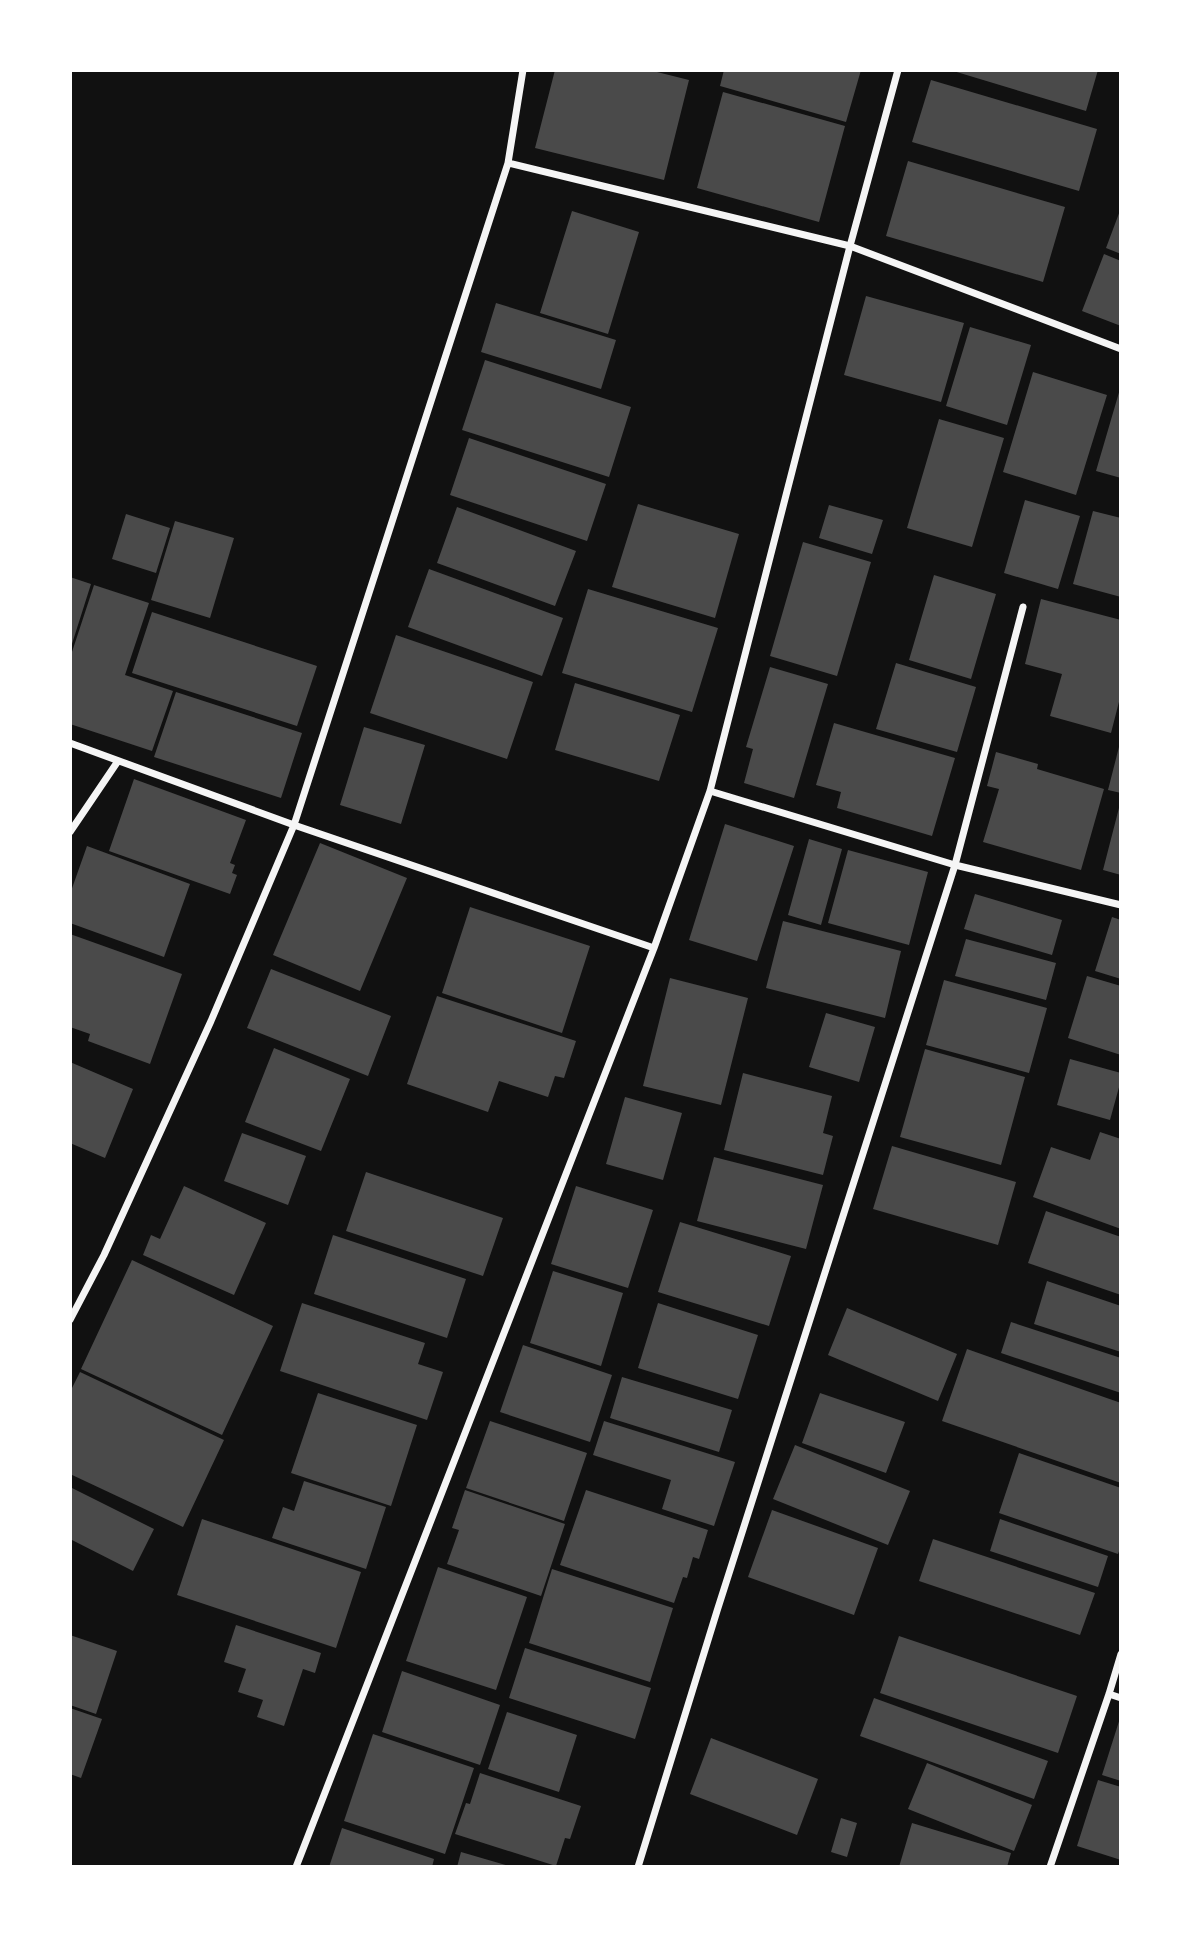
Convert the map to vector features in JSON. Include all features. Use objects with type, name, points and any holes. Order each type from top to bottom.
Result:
[{"type":"street","points":[[70,1320],[104,1255],[211,1021],[294,825],[509,163],[523,70]]},
{"type":"street","points":[[296,1867],[654,948],[709,791],[898,70]]},
{"type":"street","points":[[509,163],[850,246],[1121,349]]},
{"type":"street","points":[[638,1867],[721,1597],[955,865],[1023,607]]},
{"type":"street","points":[[70,743],[294,825],[654,948]]},
{"type":"street","points":[[70,832],[118,761]]},
{"type":"street","points":[[709,791],[955,865],[1121,905]]},
{"type":"street","points":[[1050,1867],[1121,1654]]},
{"type":"street","points":[[1109,1694],[1121,1698]]},
{"type":"building","points":[[555,70],[649,70],[689,80],[664,180],[535,148]]},
{"type":"building","points":[[724,70],[861,70],[846,122],[720,86]]},
{"type":"building","points":[[950,70],[1098,70],[1086,111]]},
{"type":"building","points":[[931,80],[1097,129],[1079,191],[912,142]]},
{"type":"building","points":[[723,92],[845,126],[819,222],[697,188]]},
{"type":"building","points":[[908,161],[1065,207],[1043,282],[886,236]]},
{"type":"building","points":[[1121,208],[1121,254],[1106,248]]},
{"type":"building","points":[[572,211],[639,232],[608,334],[540,313]]},
{"type":"building","points":[[1104,254],[1121,261],[1121,326],[1082,311]]},
{"type":"building","points":[[866,296],[964,323],[941,402],[844,375]]},
{"type":"building","points":[[496,303],[616,340],[601,389],[481,352]]},
{"type":"building","points":[[970,327],[1031,345],[1007,425],[946,406]]},
{"type":"building","points":[[485,360],[631,407],[609,477],[462,430]]},
{"type":"building","points":[[1033,372],[1107,395],[1076,495],[1003,472]]},
{"type":"building","points":[[1121,389],[1121,478],[1096,471]]},
{"type":"building","points":[[939,419],[1004,438],[972,547],[907,528]]},
{"type":"building","points":[[469,438],[606,484],[587,541],[450,495]]},
{"type":"building","points":[[1025,500],[1080,516],[1058,589],[1004,573]]},
{"type":"building","points":[[638,504],[739,534],[715,618],[612,587]]},
{"type":"building","points":[[829,505],[883,520],[872,554],[819,538]]},
{"type":"building","points":[[457,507],[576,551],[555,606],[437,563]]},
{"type":"building","points":[[1093,511],[1121,518],[1121,597],[1073,584]]},
{"type":"building","points":[[126,514],[170,528],[156,573],[112,559]]},
{"type":"building","points":[[175,521],[234,538],[210,618],[151,600]]},
{"type":"building","points":[[803,542],[871,562],[837,676],[770,656]]},
{"type":"building","points":[[429,569],[563,618],[542,676],[408,627]]},
{"type":"building","points":[[934,575],[996,594],[971,679],[909,660]]},
{"type":"building","points":[[70,577],[91,584],[71,647],[70,647]]},
{"type":"building","points":[[94,585],[149,603],[125,675],[173,691],[152,751],[70,724],[70,658]]},
{"type":"building","points":[[588,589],[718,628],[692,712],[562,673]]},
{"type":"building","points":[[1041,599],[1121,620],[1121,694],[1111,733],[1050,716],[1062,674],[1025,664]]},
{"type":"building","points":[[152,612],[317,666],[297,726],[132,673]]},
{"type":"building","points":[[396,635],[533,682],[507,759],[370,713]]},
{"type":"building","points":[[896,663],[976,687],[957,752],[876,729]]},
{"type":"building","points":[[770,667],[828,684],[794,798],[744,783],[753,749],[746,747]]},
{"type":"building","points":[[575,683],[680,715],[659,781],[555,750]]},
{"type":"building","points":[[176,692],[302,733],[281,798],[154,757]]},
{"type":"building","points":[[834,723],[955,758],[932,836],[837,808],[841,792],[816,785]]},
{"type":"building","points":[[364,727],[425,745],[401,824],[340,805]]},
{"type":"building","points":[[1121,743],[1121,793],[1108,790]]},
{"type":"building","points":[[996,752],[1038,764],[1037,769],[1104,789],[1081,870],[983,842],[999,789],[987,786]]},
{"type":"building","points":[[134,779],[246,820],[230,863],[235,865],[232,873],[237,875],[230,894],[109,851]]},
{"type":"building","points":[[1121,804],[1121,875],[1103,870]]},
{"type":"building","points":[[725,824],[794,846],[757,961],[689,940]]},
{"type":"building","points":[[809,839],[842,849],[821,925],[788,915]]},
{"type":"building","points":[[320,843],[407,878],[360,991],[273,955]]},
{"type":"building","points":[[87,846],[190,884],[164,957],[70,923],[70,894]]},
{"type":"building","points":[[848,850],[928,872],[909,945],[828,923]]},
{"type":"building","points":[[975,894],[1062,920],[1052,955],[964,929]]},
{"type":"building","points":[[470,907],[590,946],[562,1033],[442,993]]},
{"type":"building","points":[[1112,917],[1121,920],[1121,979],[1095,971]]},
{"type":"building","points":[[783,921],[901,951],[885,1018],[766,988]]},
{"type":"building","points":[[70,934],[182,974],[150,1064],[88,1041],[90,1034],[70,1027]]},
{"type":"building","points":[[966,939],[1056,963],[1046,1000],[955,976]]},
{"type":"building","points":[[271,969],[391,1016],[368,1076],[247,1028]]},
{"type":"building","points":[[1087,976],[1121,986],[1121,1055],[1068,1038]]},
{"type":"building","points":[[670,978],[748,998],[721,1105],[643,1086]]},
{"type":"building","points":[[944,980],[1047,1008],[1029,1073],[926,1045]]},
{"type":"building","points":[[437,996],[576,1041],[564,1078],[555,1076],[548,1097],[499,1081],[488,1112],[407,1084]]},
{"type":"building","points":[[826,1013],[875,1027],[859,1082],[809,1067]]},
{"type":"building","points":[[274,1048],[350,1079],[321,1151],[245,1122]]},
{"type":"building","points":[[925,1049],[1025,1077],[1001,1165],[900,1137]]},
{"type":"building","points":[[1070,1059],[1121,1073],[1110,1120],[1057,1105]]},
{"type":"building","points":[[70,1062],[133,1089],[105,1158],[70,1143]]},
{"type":"building","points":[[743,1073],[832,1096],[823,1133],[833,1136],[823,1175],[724,1150]]},
{"type":"building","points":[[625,1097],[682,1113],[663,1180],[606,1164]]},
{"type":"building","points":[[1100,1132],[1121,1139],[1121,1229],[1033,1197],[1051,1147],[1090,1160]]},
{"type":"building","points":[[242,1133],[306,1156],[288,1205],[224,1181]]},
{"type":"building","points":[[892,1146],[1016,1182],[998,1245],[873,1209]]},
{"type":"building","points":[[714,1157],[823,1185],[806,1249],[697,1221]]},
{"type":"building","points":[[366,1172],[503,1218],[483,1276],[346,1231]]},
{"type":"building","points":[[184,1186],[266,1223],[234,1295],[143,1255],[151,1235],[160,1239]]},
{"type":"building","points":[[576,1186],[653,1210],[628,1288],[551,1264]]},
{"type":"building","points":[[1046,1211],[1121,1237],[1121,1295],[1028,1263]]},
{"type":"building","points":[[680,1222],[791,1256],[769,1326],[658,1292]]},
{"type":"building","points":[[333,1235],[466,1279],[447,1338],[314,1294]]},
{"type":"building","points":[[132,1260],[273,1326],[222,1435],[81,1369]]},
{"type":"building","points":[[553,1271],[623,1293],[601,1366],[530,1343]]},
{"type":"building","points":[[1047,1281],[1121,1306],[1121,1352],[1034,1324]]},
{"type":"building","points":[[302,1303],[425,1343],[418,1364],[443,1372],[427,1420],[280,1371]]},
{"type":"building","points":[[658,1303],[758,1335],[738,1399],[638,1368]]},
{"type":"building","points":[[847,1308],[957,1354],[938,1401],[828,1355]]},
{"type":"building","points":[[1011,1322],[1121,1358],[1121,1393],[1001,1353]]},
{"type":"building","points":[[523,1345],[612,1375],[590,1442],[500,1412]]},
{"type":"building","points":[[967,1349],[1121,1403],[1121,1483],[942,1421]]},
{"type":"building","points":[[80,1372],[224,1440],[183,1527],[70,1474],[70,1392]]},
{"type":"building","points":[[622,1377],[732,1410],[719,1452],[610,1418]]},
{"type":"building","points":[[318,1393],[417,1425],[391,1506],[291,1473]]},
{"type":"building","points":[[820,1393],[905,1422],[886,1473],[802,1443]]},
{"type":"building","points":[[490,1421],[587,1453],[564,1521],[466,1488]]},
{"type":"building","points":[[604,1421],[735,1462],[714,1526],[662,1509],[671,1480],[593,1455]]},
{"type":"building","points":[[795,1445],[910,1491],[888,1545],[773,1499]]},
{"type":"building","points":[[1019,1453],[1121,1488],[1121,1546],[1118,1554],[999,1513]]},
{"type":"building","points":[[304,1481],[386,1507],[366,1569],[272,1538],[283,1507],[294,1511]]},
{"type":"building","points":[[70,1487],[154,1529],[133,1571],[70,1539]]},
{"type":"building","points":[[465,1490],[565,1524],[541,1596],[447,1564],[459,1530],[452,1528]]},
{"type":"building","points":[[586,1490],[708,1530],[699,1559],[693,1557],[687,1578],[683,1577],[674,1603],[560,1565]]},
{"type":"building","points":[[772,1510],[878,1548],[854,1615],[748,1577]]},
{"type":"building","points":[[202,1519],[361,1572],[336,1648],[177,1595]]},
{"type":"building","points":[[1000,1519],[1108,1556],[1098,1587],[990,1551]]},
{"type":"building","points":[[933,1539],[1095,1593],[1080,1635],[919,1581]]},
{"type":"building","points":[[438,1567],[527,1597],[496,1690],[406,1661]]},
{"type":"building","points":[[552,1569],[673,1608],[650,1682],[529,1643]]},
{"type":"building","points":[[236,1625],[321,1653],[315,1673],[303,1669],[284,1726],[257,1717],[263,1700],[238,1692],[246,1669],[224,1662]]},
{"type":"building","points":[[70,1635],[117,1651],[96,1714],[70,1705]]},
{"type":"building","points":[[899,1636],[1077,1696],[1058,1753],[880,1693]]},
{"type":"building","points":[[525,1648],[651,1688],[635,1739],[509,1698]]},
{"type":"building","points":[[402,1671],[500,1705],[480,1765],[382,1732]]},
{"type":"building","points":[[874,1698],[1048,1761],[1034,1799],[860,1736]]},
{"type":"building","points":[[70,1708],[102,1719],[81,1778],[70,1774]]},
{"type":"building","points":[[507,1712],[577,1735],[559,1792],[488,1769]]},
{"type":"building","points":[[1121,1715],[1121,1781],[1102,1775]]},
{"type":"building","points":[[373,1734],[474,1768],[445,1854],[344,1821]]},
{"type":"building","points":[[711,1738],[818,1779],[797,1835],[690,1794]]},
{"type":"building","points":[[927,1763],[1032,1805],[1014,1851],[908,1809]]},
{"type":"building","points":[[480,1773],[581,1806],[570,1839],[565,1838],[556,1866],[455,1834],[466,1803],[470,1804]]},
{"type":"building","points":[[1098,1780],[1121,1787],[1121,1860],[1077,1846]]},
{"type":"building","points":[[841,1818],[857,1823],[847,1857],[831,1852]]},
{"type":"building","points":[[912,1823],[1011,1853],[1007,1867],[899,1867]]},
{"type":"building","points":[[342,1828],[434,1859],[432,1867],[329,1867]]},
{"type":"building","points":[[461,1852],[509,1866],[457,1867]]}]
